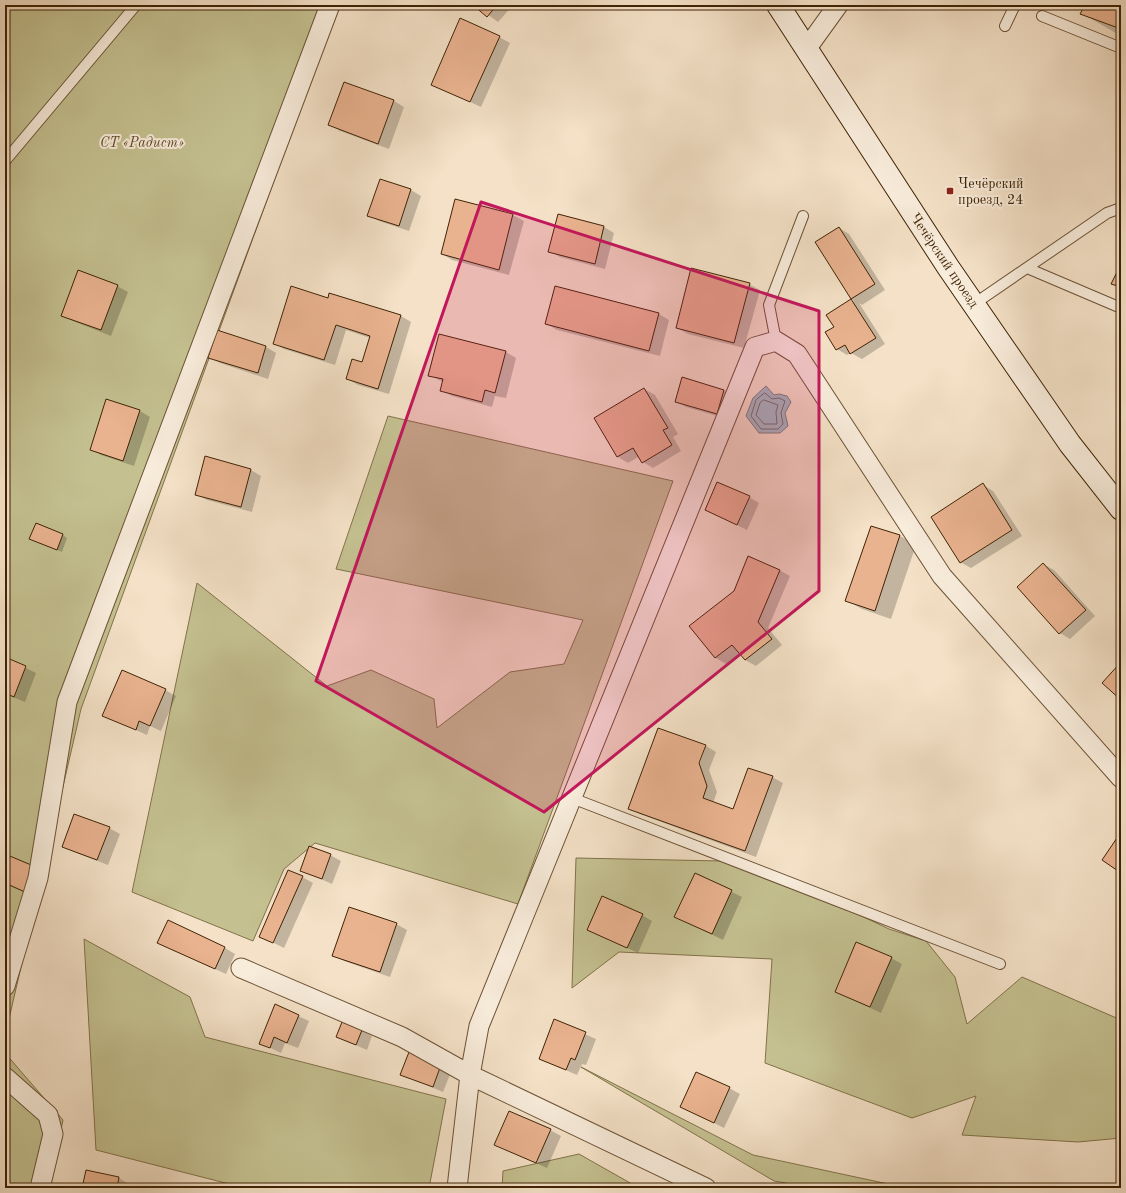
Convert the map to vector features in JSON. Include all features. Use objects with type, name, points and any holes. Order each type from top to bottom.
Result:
[{"type":"main road","name":"Чечёрский проезд","points":[[778,5],[974,304],[1070,444],[1121,509]]},
{"type":"street","points":[[5,986],[38,878],[67,702],[330,5]]},
{"type":"street","points":[[807,48],[838,5]]},
{"type":"street","points":[[457,1188],[470,1075],[479,1026],[755,347],[776,341],[797,354],[942,576],[1121,778]]},
{"type":"street","points":[[241,968],[402,1037],[470,1075],[706,1188]]},
{"type":"street","points":[[5,1078],[48,1115],[53,1134],[40,1188]]},
{"type":"lane","points":[[5,160],[136,5]]},
{"type":"lane","points":[[1005,26],[1015,5]]},
{"type":"lane","points":[[1042,16],[1121,48]]},
{"type":"lane","points":[[974,304],[1107,213],[1121,208]]},
{"type":"lane","points":[[776,341],[769,305],[803,216]]},
{"type":"lane","points":[[1027,268],[1121,308]]},
{"type":"lane","points":[[572,798],[1000,964]]},
{"type":"highlighted area","points":[[481,202],[819,311],[819,591],[544,812],[316,681]]},
{"type":"green space","name":"СТ «Радист»","points":[[5,5],[338,5],[81,709],[5,1036]]},
{"type":"green space","points":[[388,416],[673,481],[518,904],[315,843],[284,869],[253,941],[132,892],[197,583],[327,686],[371,670],[434,699],[437,728],[510,672],[564,664],[583,620],[336,569]]},
{"type":"green space","points":[[576,858],[722,861],[853,912],[889,929],[926,941],[955,977],[967,1024],[1022,977],[1121,1020],[1121,1138],[1078,1142],[962,1135],[976,1096],[912,1118],[765,1063],[772,959],[619,952],[572,988]]},
{"type":"green space","points":[[84,939],[190,997],[205,1037],[446,1099],[429,1188],[245,1188],[96,1150]]},
{"type":"green space","points":[[5,1053],[63,1120],[48,1188],[5,1188]]},
{"type":"green space","points":[[581,1067],[753,1155],[907,1188],[814,1188],[774,1181]]},
{"type":"green space","points":[[579,1154],[639,1188],[502,1188],[503,1171]]},
{"type":"water","points":[[766,386],[774,395],[779,394],[787,396],[791,402],[785,413],[788,426],[780,433],[759,433],[746,416],[753,398]]},
{"type":"building","points":[[473,5],[497,5],[487,17]]},
{"type":"building","points":[[1085,5],[1121,5],[1121,29],[1080,14]]},
{"type":"building","points":[[460,18],[500,36],[470,102],[431,85]]},
{"type":"building","points":[[344,82],[394,100],[378,144],[328,125]]},
{"type":"building","points":[[380,179],[411,189],[399,226],[367,216]]},
{"type":"building","points":[[455,199],[513,214],[499,270],[441,254]]},
{"type":"building","points":[[558,214],[604,226],[595,264],[548,252]]},
{"type":"building","points":[[839,227],[875,284],[851,299],[815,242]]},
{"type":"building","points":[[1121,264],[1121,287],[1111,284]]},
{"type":"building","points":[[691,268],[750,283],[734,343],[676,328]]},
{"type":"building","points":[[78,270],[118,285],[101,330],[61,316]]},
{"type":"building","points":[[291,286],[328,298],[329,293],[401,315],[378,389],[346,379],[352,359],[362,362],[370,336],[336,325],[324,360],[273,344]]},
{"type":"building","points":[[555,286],[659,313],[649,351],[545,324]]},
{"type":"building","points":[[851,299],[876,338],[850,354],[845,345],[836,350],[825,332],[834,327],[826,315]]},
{"type":"building","points":[[217,330],[266,346],[258,373],[208,358]]},
{"type":"building","points":[[439,334],[506,351],[495,393],[485,390],[482,402],[440,391],[443,379],[428,376]]},
{"type":"building","points":[[682,377],[724,390],[717,414],[675,402]]},
{"type":"building","points":[[644,388],[668,428],[663,430],[672,445],[642,463],[633,448],[617,457],[594,418]]},
{"type":"building","points":[[106,399],[140,410],[123,461],[90,450]]},
{"type":"building","points":[[205,456],[251,469],[241,507],[195,495]]},
{"type":"building","points":[[717,482],[750,496],[737,525],[705,510]]},
{"type":"building","points":[[983,483],[1012,530],[960,563],[931,517]]},
{"type":"building","points":[[36,523],[63,534],[57,550],[29,539]]},
{"type":"building","points":[[871,526],[900,535],[875,611],[845,601]]},
{"type":"building","points":[[748,556],[780,570],[758,622],[772,639],[745,660],[732,645],[715,658],[689,626],[734,591]]},
{"type":"building","points":[[1043,563],[1086,610],[1059,634],[1017,587]]},
{"type":"building","points":[[5,657],[26,666],[14,697],[5,693]]},
{"type":"building","points":[[1121,662],[1121,700],[1102,683]]},
{"type":"building","points":[[122,670],[166,689],[150,726],[139,721],[136,730],[102,716]]},
{"type":"building","points":[[658,728],[706,745],[699,763],[707,786],[703,798],[733,809],[748,768],[773,776],[745,851],[628,809]]},
{"type":"building","points":[[74,814],[110,827],[97,860],[62,847]]},
{"type":"building","points":[[1121,832],[1121,873],[1102,860]]},
{"type":"building","points":[[309,846],[331,854],[322,879],[300,871]]},
{"type":"building","points":[[5,854],[36,867],[25,892],[5,883]]},
{"type":"building","points":[[288,870],[303,876],[273,943],[259,937]]},
{"type":"building","points":[[695,873],[732,890],[712,934],[674,917]]},
{"type":"building","points":[[602,896],[643,914],[627,948],[587,930]]},
{"type":"building","points":[[349,907],[397,923],[380,972],[332,956]]},
{"type":"building","points":[[168,920],[225,947],[215,969],[157,943]]},
{"type":"building","points":[[856,942],[892,957],[870,1007],[835,992]]},
{"type":"building","points":[[275,1004],[299,1015],[287,1043],[274,1037],[270,1048],[259,1044]]},
{"type":"building","points":[[554,1019],[586,1032],[575,1060],[571,1058],[566,1070],[539,1059]]},
{"type":"building","points":[[342,1022],[362,1030],[356,1045],[336,1037]]},
{"type":"building","points":[[409,1052],[441,1065],[433,1087],[400,1075]]},
{"type":"building","points":[[696,1072],[730,1087],[714,1123],[680,1107]]},
{"type":"building","points":[[509,1111],[551,1129],[536,1163],[494,1145]]},
{"type":"building","points":[[86,1170],[119,1177],[117,1188],[82,1188]]},
{"type":"place","name":"Чечёрский проезд, 24","points":[[950,191]]}]
